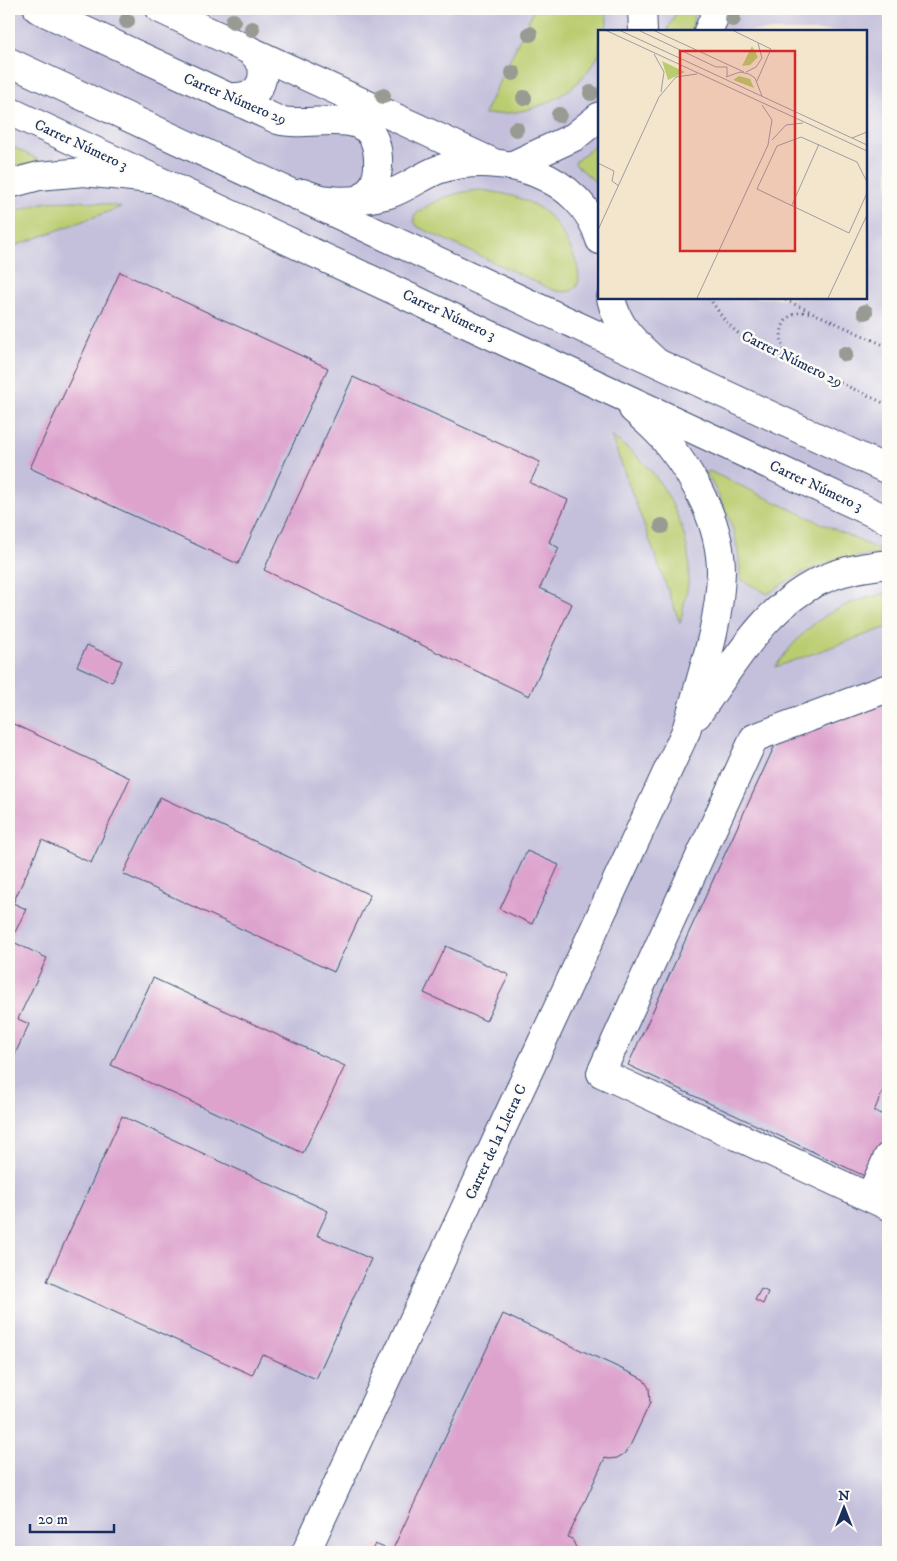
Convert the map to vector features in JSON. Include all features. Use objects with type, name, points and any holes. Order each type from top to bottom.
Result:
[{"type":"main road","name":"Carrer Número 29","points":[[38,9],[278,120],[289,123],[337,120],[362,126],[372,134],[376,143],[379,162],[375,184],[370,192],[361,199]]},
{"type":"main road","points":[[160,9],[503,164],[538,173],[565,188],[585,208],[598,231]]},
{"type":"main road","points":[[642,9],[643,30]]},
{"type":"main road","points":[[708,30],[716,9]]},
{"type":"main road","points":[[227,97],[240,98],[257,89],[263,71],[260,62],[250,51]]},
{"type":"main road","points":[[9,62],[888,470]]},
{"type":"main road","name":"Carrer Número 3","points":[[9,111],[888,520]]},
{"type":"main road","points":[[281,188],[329,200],[361,199],[390,194],[439,170],[464,164],[503,164],[574,137],[598,118]]},
{"type":"main road","points":[[9,184],[39,176],[84,172],[158,180]]},
{"type":"main road","points":[[611,299],[613,308],[622,326],[632,340],[658,364]]},
{"type":"main road","points":[[618,394],[667,442],[688,472],[704,501],[716,537],[721,570],[719,599],[714,626],[686,731]]},
{"type":"main road","points":[[686,731],[756,632],[780,608],[805,589],[828,577],[860,568],[888,564]]},
{"type":"main road","points":[[888,688],[754,738],[601,1073],[879,1201],[888,1157]]},
{"type":"main road","name":"Carrer de la Lletra C","points":[[306,1552],[686,731]]},
{"type":"path","name":"Carrer Número 29","points":[[710,299],[726,322],[742,337],[888,405]]},
{"type":"path","points":[[783,299],[888,348]]},
{"type":"path","points":[[793,361],[781,345],[780,335],[783,327],[793,314],[814,313]]},
{"type":"shaded area","points":[[9,9],[888,9],[888,1552],[9,1552]]},
{"type":"green space","points":[[534,9],[606,9],[606,30],[598,30],[598,56],[588,71],[566,92],[528,110],[484,114]]},
{"type":"green space","points":[[678,9],[694,9],[693,24],[690,30],[668,30]]},
{"type":"green space","points":[[598,143],[598,184],[575,164],[576,161]]},
{"type":"green space","points":[[9,145],[39,160],[39,163],[9,167]]},
{"type":"green space","points":[[480,190],[525,200],[548,215],[571,249],[579,276],[577,286],[568,291],[553,290],[418,227],[414,222],[414,216],[436,201],[453,195]]},
{"type":"green space","points":[[76,201],[121,207],[9,248],[9,213],[46,202]]},
{"type":"green space","points":[[611,436],[638,457],[655,476],[670,500],[681,526],[688,553],[689,567],[680,623]]},
{"type":"green space","points":[[709,471],[879,550],[879,554],[848,558],[820,566],[794,577],[768,594],[740,579],[735,536],[726,511],[706,473]]},
{"type":"green space","points":[[888,593],[888,627],[775,667],[799,638],[823,617],[852,603]]},
{"type":"building","points":[[120,272],[328,368],[238,564],[30,468]]},
{"type":"building","points":[[353,377],[540,462],[530,483],[568,500],[549,542],[559,548],[540,588],[572,604],[529,696],[264,570]]},
{"type":"building","points":[[87,645],[122,661],[112,682],[77,666]]},
{"type":"building","points":[[888,703],[888,1079],[874,1111],[888,1117],[888,1187],[628,1065],[775,745]]},
{"type":"building","points":[[9,722],[130,778],[91,863],[42,840],[13,903],[26,909],[11,941],[47,958],[18,1019],[29,1024],[9,1067]]},
{"type":"building","points":[[160,797],[370,895],[334,972],[123,874]]},
{"type":"building","points":[[527,851],[559,865],[532,924],[500,909]]},
{"type":"building","points":[[446,946],[509,975],[486,1021],[424,993]]},
{"type":"building","points":[[153,978],[345,1066],[303,1153],[111,1065]]},
{"type":"building","points":[[122,1116],[328,1211],[317,1235],[371,1259],[316,1379],[262,1354],[252,1375],[47,1281]]},
{"type":"building","points":[[761,1289],[768,1292],[763,1304],[755,1300]]},
{"type":"building","points":[[503,1314],[639,1377],[644,1380],[649,1388],[650,1403],[630,1446],[624,1454],[617,1458],[605,1458],[568,1537],[572,1539],[578,1552],[371,1552],[375,1544],[392,1551]]}]
